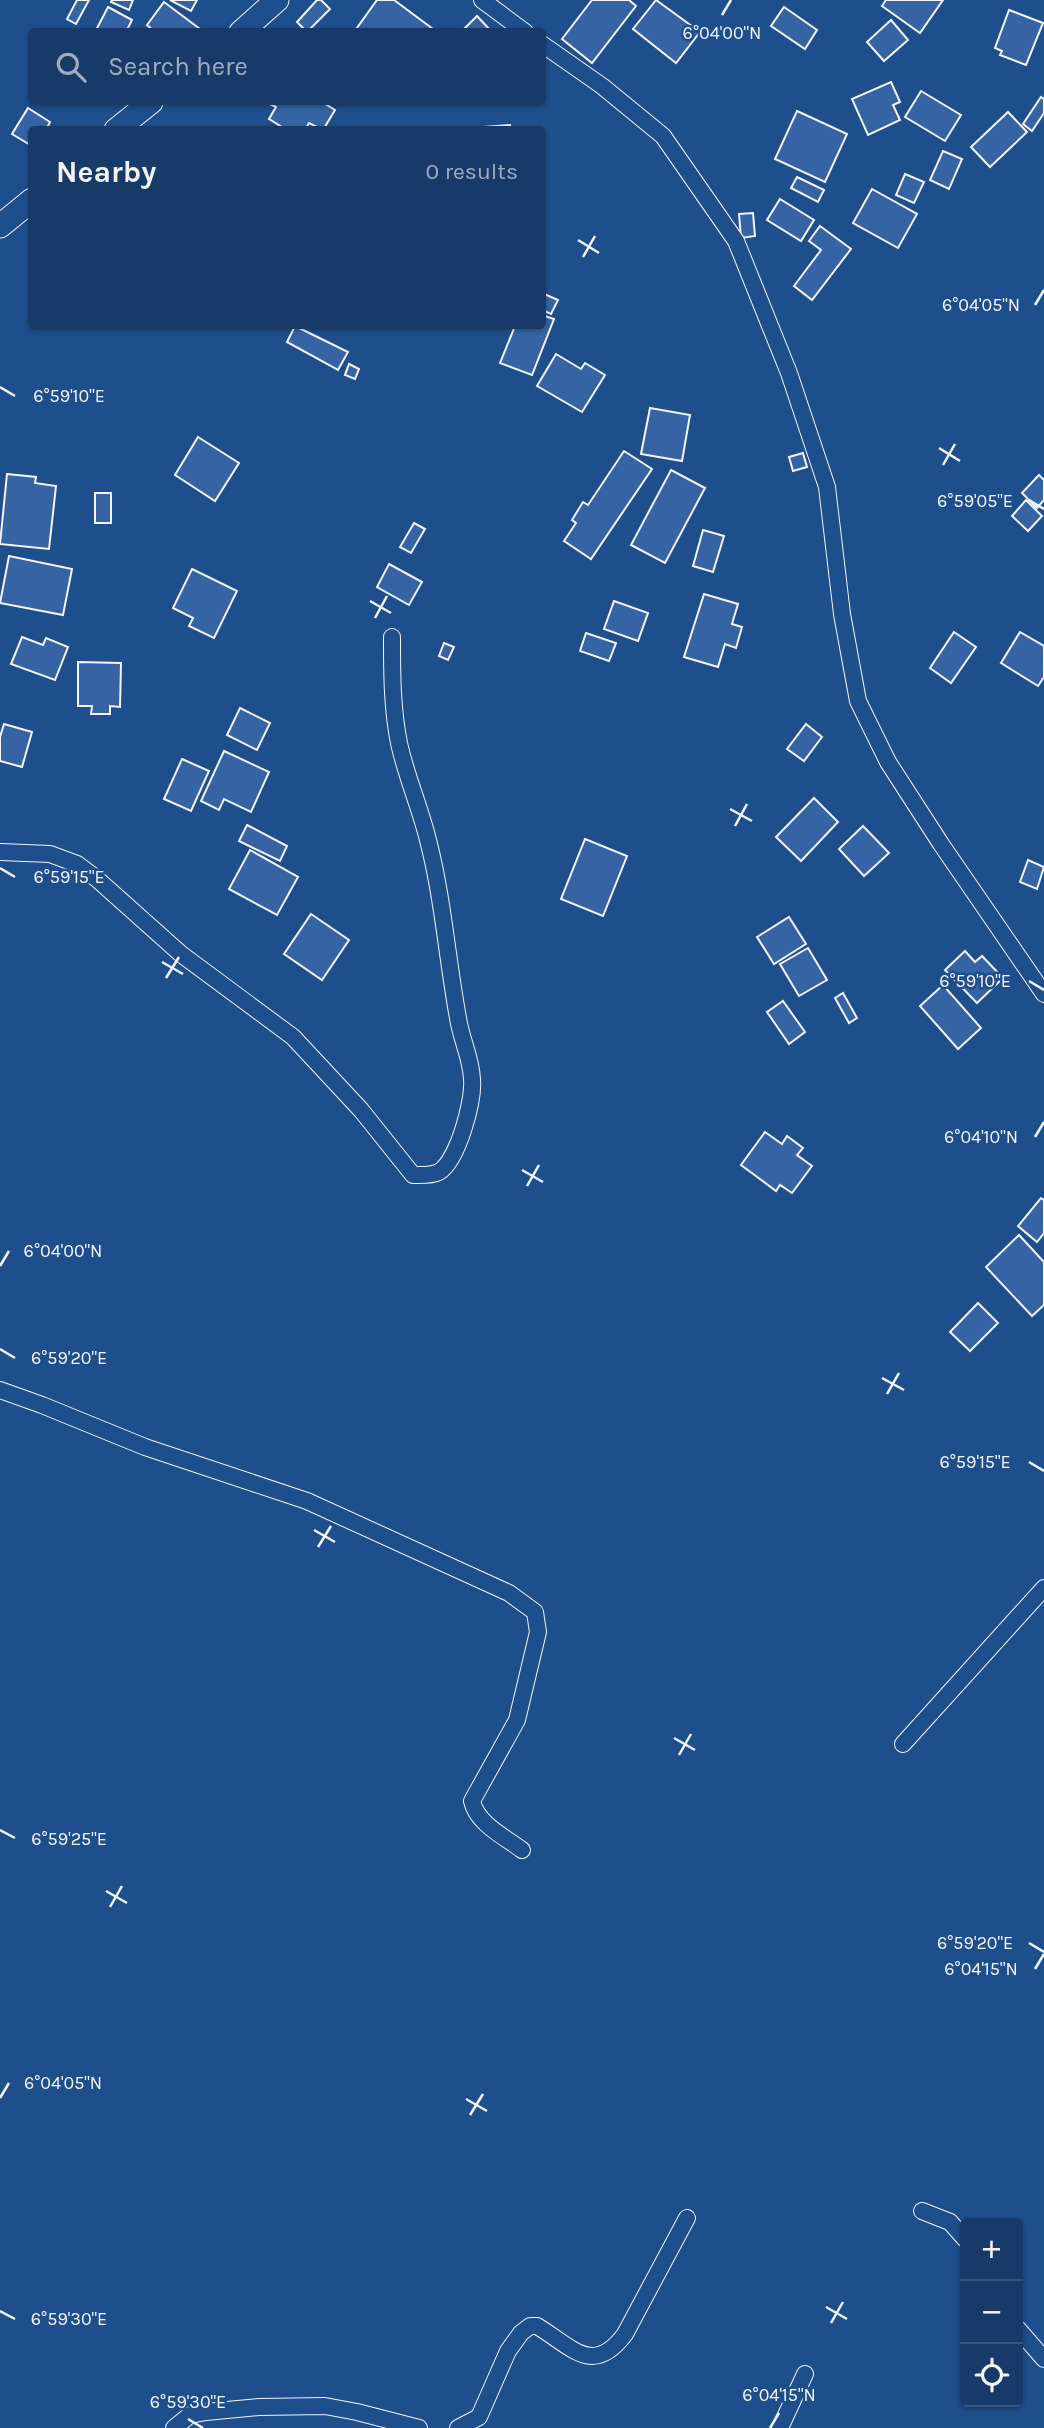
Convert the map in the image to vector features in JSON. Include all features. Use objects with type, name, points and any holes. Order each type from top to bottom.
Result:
[{"type":"street","points":[[246,28],[278,0]]},
{"type":"street","points":[[482,0],[520,28]]},
{"type":"street","points":[[546,47],[602,86],[663,136],[736,241],[789,373],[827,487],[842,614],[858,701],[903,786],[1044,994]]},
{"type":"street","points":[[121,126],[148,105]]},
{"type":"street","points":[[0,226],[28,203]]},
{"type":"street","points":[[0,852],[50,854],[77,864],[181,954],[293,1037],[361,1110],[413,1175],[429,1176],[442,1170],[453,1152],[469,1113],[473,1082],[469,1054],[458,1021],[445,919],[428,841],[400,744],[391,689],[392,637]]},
{"type":"street","points":[[0,1390],[145,1447],[339,1514],[509,1593],[535,1612],[538,1632],[517,1720],[472,1801],[474,1811],[485,1823],[522,1850]]},
{"type":"street","points":[[903,1744],[1044,1588]]},
{"type":"street","points":[[922,2211],[950,2222],[960,2233]]},
{"type":"street","points":[[458,2428],[479,2417],[508,2351],[521,2333],[530,2326],[537,2326],[576,2353],[587,2357],[602,2355],[614,2349],[625,2334],[687,2218]]},
{"type":"street","points":[[1023,2335],[1044,2359]]},
{"type":"street","points":[[780,2428],[805,2374]]},
{"type":"street","points":[[174,2428],[190,2415],[206,2412],[259,2407],[324,2406],[419,2428]]},
{"type":"building","points":[[77,0],[89,0],[76,24],[67,19]]},
{"type":"building","points":[[133,0],[129,10],[111,2]]},
{"type":"building","points":[[170,0],[197,0],[191,11]]},
{"type":"building","points":[[317,0],[321,0],[330,9],[311,28],[303,28],[297,22]]},
{"type":"building","points":[[377,0],[394,0],[432,28],[357,28]]},
{"type":"building","points":[[592,0],[629,0],[636,6],[592,63],[562,39]]},
{"type":"building","points":[[656,0],[700,32],[676,63],[633,29]]},
{"type":"building","points":[[886,0],[943,0],[920,33],[882,6]]},
{"type":"building","points":[[164,2],[199,28],[150,28],[147,25]]},
{"type":"building","points":[[108,7],[132,20],[128,28],[97,28]]},
{"type":"building","points":[[784,7],[817,30],[805,49],[771,26]]},
{"type":"building","points":[[1009,10],[1043,23],[1026,65],[1000,55],[1002,51],[995,48]]},
{"type":"building","points":[[477,16],[488,28],[465,28]]},
{"type":"building","points":[[891,20],[908,40],[884,61],[867,42]]},
{"type":"building","points":[[891,82],[900,102],[893,105],[900,120],[868,135],[852,99]]},
{"type":"building","points":[[921,91],[961,115],[945,141],[905,117]]},
{"type":"building","points":[[1041,97],[1044,99],[1044,113],[1032,131],[1023,124]]},
{"type":"building","points":[[272,105],[327,105],[335,110],[325,126],[309,123],[307,126],[280,126],[269,119],[276,107]]},
{"type":"building","points":[[28,108],[50,122],[48,126],[28,126],[28,144],[12,134]]},
{"type":"building","points":[[797,111],[847,134],[825,182],[775,159]]},
{"type":"building","points":[[1008,112],[1027,132],[990,167],[971,147]]},
{"type":"building","points":[[943,151],[962,159],[949,189],[930,180]]},
{"type":"building","points":[[905,174],[924,182],[914,203],[896,195]]},
{"type":"building","points":[[797,177],[824,190],[818,202],[791,188]]},
{"type":"building","points":[[872,189],[917,214],[898,248],[853,223]]},
{"type":"building","points":[[780,199],[814,220],[801,241],[767,220]]},
{"type":"building","points":[[753,213],[755,236],[741,238],[739,214]]},
{"type":"building","points":[[820,226],[851,249],[812,300],[794,286],[821,250],[809,241]]},
{"type":"building","points":[[546,295],[558,300],[551,314],[546,312]]},
{"type":"building","points":[[546,316],[554,319],[532,375],[500,363],[514,329],[546,329]]},
{"type":"building","points":[[294,329],[301,329],[348,352],[338,370],[287,342]]},
{"type":"building","points":[[556,354],[581,369],[585,363],[605,375],[582,412],[537,386]]},
{"type":"building","points":[[349,364],[359,369],[355,379],[345,375]]},
{"type":"building","points":[[650,408],[690,415],[682,461],[641,454]]},
{"type":"building","points":[[198,437],[239,463],[215,501],[175,475]]},
{"type":"building","points":[[624,451],[652,469],[591,559],[564,541],[576,523],[572,520],[583,502],[588,505]]},
{"type":"building","points":[[803,453],[807,467],[793,471],[789,457]]},
{"type":"building","points":[[671,470],[705,488],[665,563],[631,545]]},
{"type":"building","points":[[7,474],[36,477],[35,483],[56,486],[49,549],[0,544]]},
{"type":"building","points":[[1039,475],[1044,480],[1044,500],[1037,508],[1022,493]]},
{"type":"building","points":[[95,493],[111,493],[111,523],[95,523]]},
{"type":"building","points":[[1026,500],[1042,516],[1028,531],[1012,516]]},
{"type":"building","points":[[414,523],[425,529],[411,553],[400,547]]},
{"type":"building","points":[[703,530],[724,536],[713,572],[693,566]]},
{"type":"building","points":[[9,556],[72,569],[63,615],[0,603]]},
{"type":"building","points":[[389,564],[422,582],[409,605],[377,587]]},
{"type":"building","points":[[192,569],[237,591],[214,638],[189,626],[193,618],[173,608]]},
{"type":"building","points":[[704,594],[738,604],[732,624],[742,627],[736,648],[725,644],[718,667],[684,657]]},
{"type":"building","points":[[614,601],[648,613],[638,641],[604,629]]},
{"type":"building","points":[[954,632],[976,647],[951,683],[930,668]]},
{"type":"building","points":[[1020,632],[1044,646],[1044,677],[1038,686],[1001,663]]},
{"type":"building","points":[[586,633],[616,643],[609,661],[580,651]]},
{"type":"building","points":[[22,637],[43,645],[46,638],[68,647],[55,680],[11,664]]},
{"type":"building","points":[[444,643],[454,647],[448,660],[439,656]]},
{"type":"building","points":[[78,662],[121,663],[120,707],[110,706],[110,714],[91,714],[92,706],[78,706]]},
{"type":"building","points":[[240,708],[270,723],[257,750],[227,735]]},
{"type":"building","points":[[4,724],[32,732],[22,767],[0,761],[0,737]]},
{"type":"building","points":[[806,724],[822,737],[804,761],[787,749]]},
{"type":"building","points":[[224,751],[269,772],[251,812],[224,799],[219,810],[201,801]]},
{"type":"building","points":[[182,759],[209,771],[191,811],[164,799]]},
{"type":"building","points":[[814,798],[838,822],[801,861],[776,837]]},
{"type":"building","points":[[247,825],[287,846],[280,861],[239,841]]},
{"type":"building","points":[[863,826],[889,853],[864,876],[839,849]]},
{"type":"building","points":[[585,839],[627,856],[603,916],[561,899]]},
{"type":"building","points":[[250,850],[298,877],[277,915],[229,889]]},
{"type":"building","points":[[1028,860],[1044,867],[1037,889],[1020,882]]},
{"type":"building","points":[[311,914],[349,940],[322,980],[284,954]]},
{"type":"building","points":[[789,917],[806,944],[774,964],[757,937]]},
{"type":"building","points":[[808,948],[827,980],[799,996],[780,964]]},
{"type":"building","points":[[965,951],[975,962],[982,956],[1003,978],[977,1003],[945,970]]},
{"type":"building","points":[[943,985],[981,1028],[958,1049],[920,1006]]},
{"type":"building","points":[[843,993],[857,1018],[849,1023],[835,998]]},
{"type":"building","points":[[783,1001],[805,1032],[789,1044],[767,1012]]},
{"type":"building","points":[[765,1132],[782,1144],[787,1136],[803,1148],[797,1155],[812,1166],[792,1193],[780,1185],[776,1191],[741,1165]]},
{"type":"building","points":[[1041,1198],[1044,1200],[1044,1233],[1037,1242],[1018,1226]]},
{"type":"building","points":[[1019,1235],[1044,1262],[1044,1305],[1032,1316],[986,1267]]},
{"type":"building","points":[[978,1303],[998,1323],[970,1351],[950,1332]]}]
